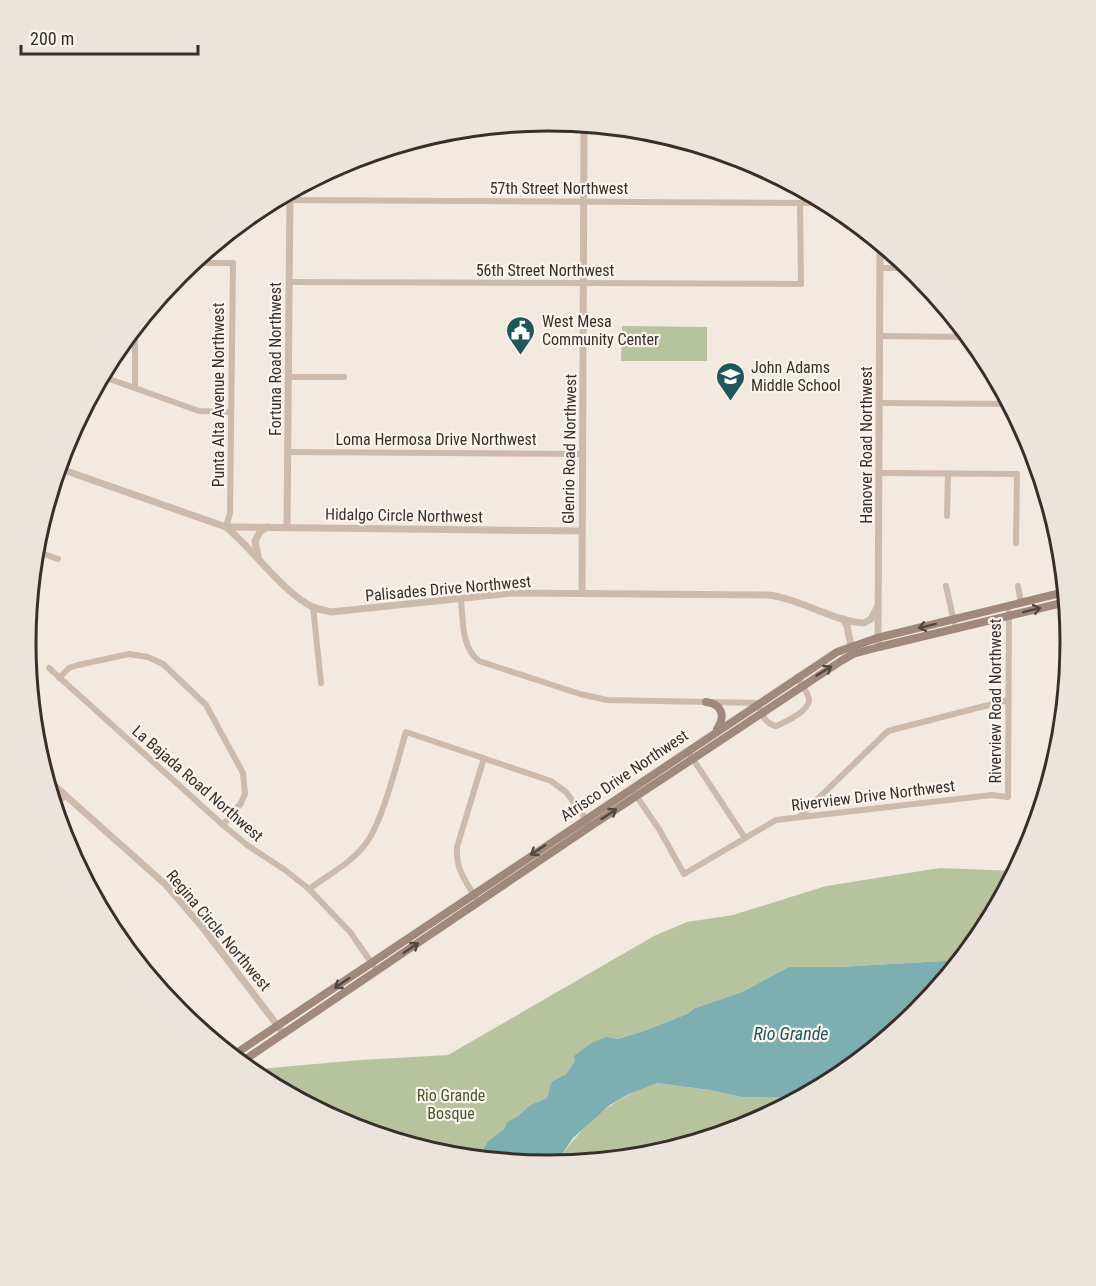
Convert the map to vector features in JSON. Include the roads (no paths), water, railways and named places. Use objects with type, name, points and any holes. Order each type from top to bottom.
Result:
[{"type":"main road","name":"Atrisco Drive Northwest","points":[[239,1051],[473,894],[634,792],[693,759],[761,713],[837,651],[852,650],[955,624],[1058,593]]},
{"type":"main road","name":"Atrisco Drive Northwest","points":[[955,624],[1009,616],[1058,604]]},
{"type":"main road","name":"Atrisco Drive Northwest","points":[[634,792],[688,750],[758,704],[799,681]]},
{"type":"main road","points":[[706,702],[716,705],[722,714],[722,721],[715,732]]},
{"type":"main road","name":"Atrisco Drive Northwest","points":[[248,1058],[478,903],[588,822]]},
{"type":"street","name":"Glenrio Road Northwest","points":[[582,593],[584,132]]},
{"type":"street","name":"57th Street Northwest","points":[[299,196],[584,202],[809,203]]},
{"type":"street","name":"Fortuna Road Northwest","points":[[287,527],[290,201]]},
{"type":"street","name":"56th Street Northwest","points":[[289,282],[801,284],[801,203]]},
{"type":"street","name":"Hanover Road Northwest","points":[[878,643],[880,253]]},
{"type":"street","name":"Punta Alta Avenue Northwest","points":[[205,263],[232,263],[230,513],[226,527]]},
{"type":"street","points":[[880,268],[896,268]]},
{"type":"street","points":[[880,336],[958,337]]},
{"type":"street","points":[[135,341],[135,388]]},
{"type":"street","points":[[288,377],[344,377]]},
{"type":"street","points":[[110,379],[200,411],[231,412]]},
{"type":"street","points":[[880,403],[1000,404]]},
{"type":"street","name":"Loma Hermosa Drive Northwest","points":[[288,452],[583,454]]},
{"type":"street","name":"Palisades Drive Northwest","points":[[66,471],[226,527],[289,590],[313,607],[331,612],[513,593],[768,595],[793,600],[843,619]]},
{"type":"street","points":[[880,473],[1017,474],[1016,543]]},
{"type":"street","points":[[947,516],[948,474]]},
{"type":"street","name":"Hidalgo Circle Northwest","points":[[226,527],[582,531]]},
{"type":"street","points":[[259,558],[255,542],[260,532],[267,527]]},
{"type":"street","points":[[44,554],[58,559]]},
{"type":"street","points":[[946,586],[955,624]]},
{"type":"street","points":[[1018,586],[1021,603]]},
{"type":"street","points":[[461,599],[466,643],[472,656],[482,663],[580,694],[607,700],[758,704],[768,723],[776,726],[804,709],[809,699],[799,681]]},
{"type":"street","name":"Riverview Road Northwest","points":[[1008,797],[1009,606]]},
{"type":"street","points":[[313,607],[321,683]]},
{"type":"street","points":[[843,619],[864,622],[871,619],[877,608]]},
{"type":"street","points":[[843,619],[852,650]]},
{"type":"street","points":[[58,678],[69,668],[129,654],[148,657],[164,664],[206,705],[243,773],[245,794],[241,803],[223,825]]},
{"type":"street","name":"La Bajada Road Northwest","points":[[49,668],[223,825],[309,889],[350,932],[377,971]]},
{"type":"street","points":[[800,817],[888,731],[1008,700]]},
{"type":"street","points":[[309,889],[355,855],[367,842],[377,824],[406,732],[551,781],[566,792],[588,822]]},
{"type":"street","points":[[688,750],[745,838]]},
{"type":"street","points":[[478,903],[459,872],[456,860],[457,847],[484,758]]},
{"type":"street","name":"Regina Circle Northwest","points":[[57,788],[166,885],[203,928],[284,1034]]},
{"type":"street","name":"Riverview Drive Northwest","points":[[634,792],[684,874],[776,820],[992,795],[1008,797]]},
{"type":"street","points":[[60,800],[65,796]]},
{"type":"water","name":"Rio Grande","points":[[949,961],[933,981],[886,1028],[832,1069],[783,1097],[742,1097],[657,1083],[627,1095],[610,1105],[573,1138],[562,1155],[482,1151],[488,1141],[504,1129],[507,1122],[530,1105],[547,1098],[551,1082],[566,1074],[575,1061],[574,1056],[593,1042],[607,1037],[618,1039],[644,1031],[687,1014],[695,1008],[742,992],[789,967],[838,967]]},
{"type":"place","name":"West Mesa Community Center","points":[[521,356]]},
{"type":"place","name":"John Adams Middle School","points":[[730,402]]},
{"type":"park label","name":"Rio Grande Bosque","points":[[451,1104]]}]
